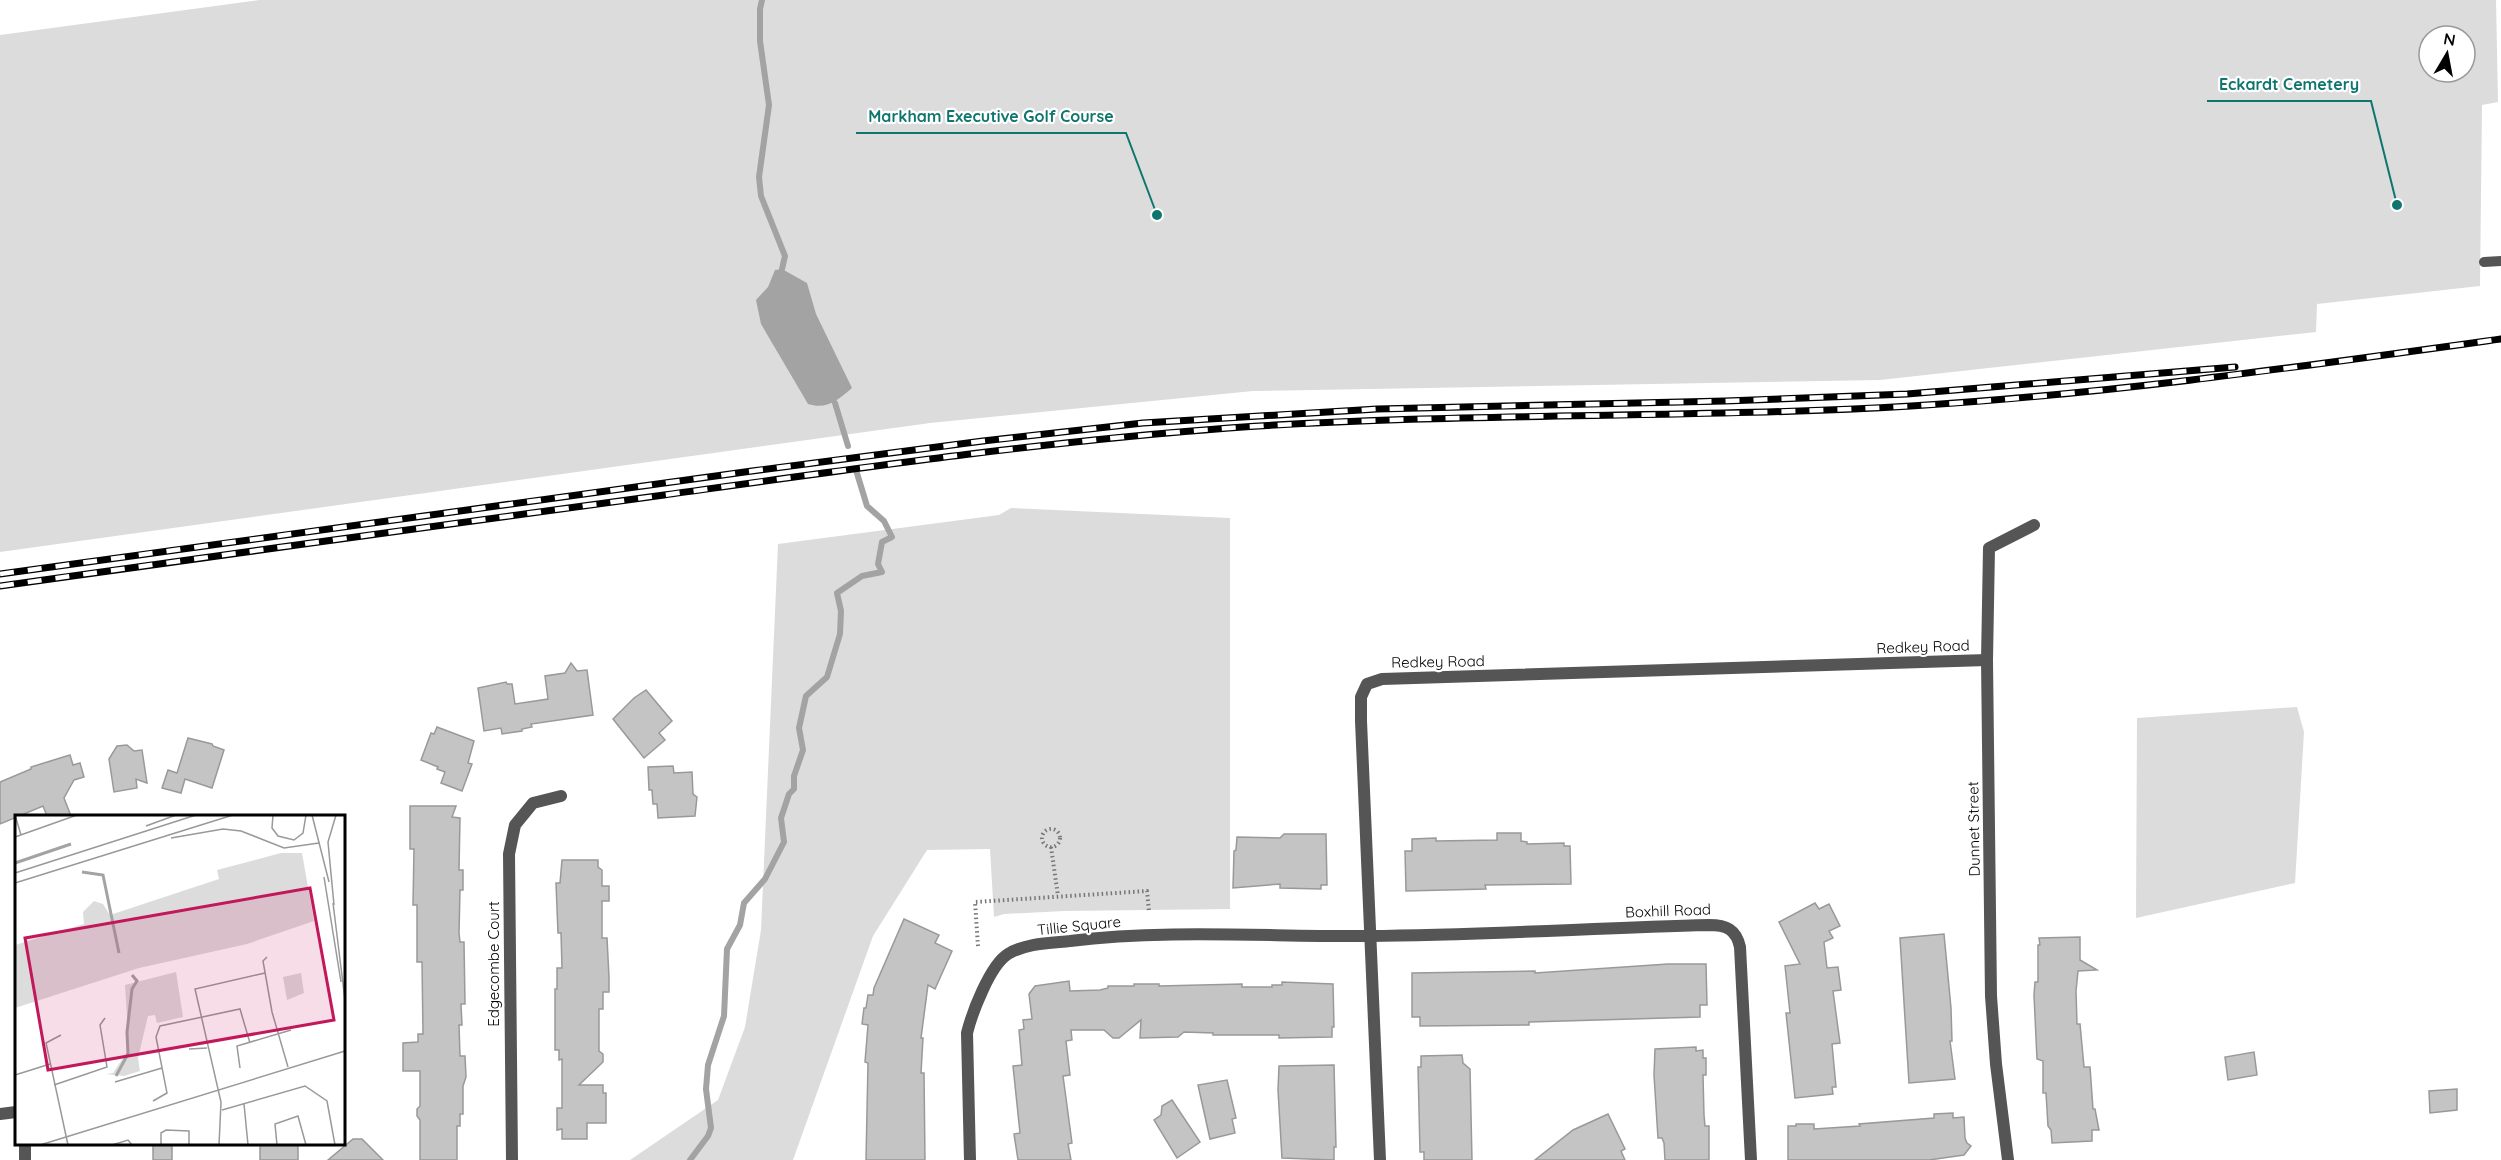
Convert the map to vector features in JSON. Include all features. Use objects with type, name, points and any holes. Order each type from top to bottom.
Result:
[{"type":"street","name":"Dunnet Street","points":[[2008,1160],[1996,1064],[1991,996],[1987,660],[1989,548],[2034,525]]},
{"type":"street","name":"Redkey Road","points":[[1380,1160],[1361,720],[1361,697],[1367,684],[1382,679],[1987,660]]},
{"type":"street","name":"Edgecombe Court","points":[[512,1160],[508,854],[515,825],[533,803],[561,795]]},
{"type":"street","name":"Boxhill Road","points":[[1371,936],[1724,925],[1734,931],[1740,947],[1751,1160]]},
{"type":"street","name":"Tillie Square","points":[[970,1160],[967,1033],[970,1020],[987,983],[995,968],[1006,955],[1022,948],[1050,943],[1122,937],[1371,936]]},
{"type":"street","points":[[0,1114],[15,1112]]},
{"type":"street","points":[[25,1145],[26,1160]]},
{"type":"lane","points":[[2484,262],[2501,261]]},
{"type":"path","points":[[1051,829],[1057,831],[1060,838],[1058,844],[1051,847],[1046,845],[1042,839],[1044,833],[1051,829]]},
{"type":"path","points":[[1051,847],[1058,896]]},
{"type":"path","points":[[978,946],[975,902],[1147,891],[1149,912]]},
{"type":"shaded area","points":[[260,0],[2496,0],[2498,102],[2482,105],[2480,286],[2317,304],[2316,332],[1880,380],[1253,391],[930,423],[0,552],[0,35]]},
{"type":"shaded area","points":[[782,269],[807,283],[816,314],[852,388],[827,405],[808,404],[761,324],[756,300],[768,287],[775,270]]},
{"type":"shaded area","points":[[1011,508],[1230,518],[1230,909],[1064,911],[1004,914],[994,917],[990,849],[927,850],[873,936],[793,1160],[630,1160],[718,1100],[745,1027],[761,930],[778,544],[999,515]]},
{"type":"shaded area","points":[[2297,707],[2304,732],[2295,883],[2136,918],[2137,718]]},
{"type":"building","points":[[571,663],[577,671],[587,670],[593,715],[531,724],[532,727],[522,729],[522,731],[502,734],[501,728],[484,731],[478,688],[506,682],[512,684],[515,704],[548,699],[545,676],[565,673]]},
{"type":"building","points":[[646,690],[672,721],[659,733],[665,740],[644,758],[613,719],[634,698]]},
{"type":"building","points":[[437,727],[474,741],[468,763],[472,764],[462,791],[441,783],[445,772],[421,760],[431,733],[434,734]]},
{"type":"building","points":[[188,738],[212,744],[224,750],[212,788],[185,779],[181,793],[162,788],[168,770],[177,773]]},
{"type":"building","points":[[127,745],[134,751],[142,750],[147,783],[136,779],[137,788],[114,792],[109,759],[117,746]]},
{"type":"building","points":[[70,755],[73,765],[80,763],[84,777],[74,780],[64,798],[71,815],[47,815],[43,806],[22,815],[15,815],[15,818],[0,824],[0,782],[31,769],[31,767]]},
{"type":"building","points":[[673,766],[674,773],[692,772],[693,794],[697,797],[695,816],[658,818],[657,804],[653,804],[652,790],[649,790],[648,767]]},
{"type":"building","points":[[410,806],[456,806],[452,817],[460,818],[459,870],[463,870],[463,890],[460,890],[459,933],[460,942],[464,942],[465,1004],[461,1004],[462,1025],[459,1025],[460,1056],[465,1056],[466,1077],[463,1086],[463,1114],[460,1114],[460,1126],[457,1126],[457,1160],[420,1160],[420,1120],[417,1116],[417,1109],[420,1106],[420,1071],[403,1071],[403,1043],[418,1042],[418,1034],[423,1034],[422,962],[417,962],[417,905],[413,905],[414,849],[410,849]]},
{"type":"building","points":[[1497,833],[1521,833],[1521,841],[1527,844],[1564,843],[1564,846],[1570,846],[1571,884],[1485,885],[1486,889],[1406,891],[1405,851],[1412,851],[1412,839],[1497,840]]},
{"type":"building","points":[[1284,834],[1326,834],[1327,885],[1321,885],[1321,889],[1280,888],[1280,884],[1233,888],[1234,851],[1237,837],[1280,838]]},
{"type":"building","points":[[562,860],[598,860],[598,867],[602,870],[602,886],[609,886],[609,901],[602,901],[602,938],[607,938],[609,977],[609,992],[603,992],[603,1009],[599,1009],[599,1051],[603,1054],[603,1062],[579,1085],[603,1085],[603,1093],[606,1093],[606,1123],[587,1123],[587,1139],[562,1139],[562,1129],[557,1130],[557,1108],[562,1108],[562,1059],[559,1060],[559,1050],[555,1050],[555,989],[557,989],[557,968],[562,968],[556,883],[560,883]]},
{"type":"building","points":[[1815,903],[1819,909],[1829,904],[1840,926],[1829,931],[1833,938],[1824,942],[1827,968],[1838,967],[1841,990],[1833,991],[1840,1043],[1832,1044],[1836,1087],[1832,1087],[1833,1094],[1795,1098],[1786,1013],[1790,1013],[1785,966],[1800,964],[1779,922]]},
{"type":"building","points":[[904,919],[939,935],[935,943],[952,951],[935,989],[928,985],[921,1038],[923,1038],[921,1073],[924,1073],[925,1160],[866,1160],[868,1063],[865,1062],[868,1025],[862,1024],[864,1008],[866,1008],[868,995],[873,995]]},
{"type":"building","points":[[1944,934],[1951,1008],[1952,1041],[1950,1041],[1955,1079],[1909,1083],[1900,938]]},
{"type":"building","points":[[2080,937],[2080,960],[2097,970],[2078,971],[2076,991],[2077,1024],[2080,1024],[2084,1067],[2090,1067],[2093,1109],[2095,1109],[2099,1130],[2092,1130],[2092,1141],[2052,1143],[2051,1130],[2048,1126],[2046,1093],[2043,1093],[2043,1061],[2037,1059],[2034,995],[2035,982],[2038,982],[2038,945],[2040,945],[2039,938]]},
{"type":"building","points":[[1668,964],[1706,964],[1707,1005],[1700,1005],[1700,1017],[1529,1022],[1529,1025],[1420,1026],[1420,1017],[1412,1017],[1412,973],[1535,971],[1535,973]]},
{"type":"building","points":[[1069,981],[1070,991],[1100,990],[1108,986],[1134,986],[1134,984],[1159,984],[1159,986],[1242,984],[1242,987],[1272,987],[1272,985],[1282,985],[1282,982],[1333,984],[1334,1027],[1332,1027],[1332,1037],[1279,1038],[1279,1035],[1213,1035],[1213,1033],[1184,1032],[1178,1037],[1140,1038],[1141,1020],[1119,1038],[1113,1038],[1104,1030],[1071,1030],[1072,1040],[1066,1041],[1070,1075],[1063,1076],[1072,1143],[1068,1144],[1071,1160],[1018,1160],[1014,1134],[1020,1133],[1013,1066],[1022,1065],[1019,1030],[1024,1029],[1023,1020],[1032,1019],[1029,994],[1035,986]]},
{"type":"building","points":[[1696,1047],[1696,1051],[1703,1050],[1703,1058],[1706,1058],[1706,1075],[1703,1075],[1704,1115],[1705,1126],[1709,1126],[1709,1160],[1665,1160],[1664,1143],[1662,1138],[1658,1138],[1654,1075],[1655,1049]]},
{"type":"building","points":[[2254,1052],[2257,1075],[2228,1080],[2225,1057]]},
{"type":"building","points":[[1462,1055],[1463,1063],[1470,1069],[1472,1160],[1424,1160],[1424,1152],[1420,1152],[1418,1067],[1421,1067],[1421,1056]]},
{"type":"building","points":[[1334,1065],[1336,1147],[1334,1147],[1334,1160],[1282,1158],[1279,1066]]},
{"type":"building","points":[[1227,1080],[1236,1118],[1232,1119],[1235,1133],[1210,1139],[1198,1085]]},
{"type":"building","points":[[2457,1089],[2457,1110],[2430,1113],[2429,1091]]},
{"type":"building","points":[[1172,1100],[1200,1142],[1177,1158],[1154,1120],[1161,1115],[1162,1106]]},
{"type":"building","points":[[1953,1113],[1953,1118],[1964,1117],[1965,1138],[1971,1146],[1964,1155],[1929,1160],[1788,1160],[1788,1126],[1814,1124],[1814,1129],[1860,1126],[1859,1124],[1934,1118],[1934,1114]]},
{"type":"building","points":[[1608,1114],[1625,1149],[1621,1151],[1625,1160],[1535,1160],[1573,1130]]},
{"type":"building","points":[[353,1139],[362,1139],[383,1160],[328,1160]]},
{"type":"building","points":[[153,1145],[172,1145],[172,1160],[153,1160]]},
{"type":"building","points":[[260,1145],[298,1145],[298,1160],[260,1160]]},
{"type":"waterway","points":[[762,0],[760,41],[769,105],[759,177],[761,196],[785,256],[782,269]]},
{"type":"waterway","points":[[835,403],[848,446]]},
{"type":"waterway","points":[[690,1160],[708,1136],[711,1128],[706,1089],[708,1065],[724,1016],[727,949],[740,925],[744,903],[765,879],[784,842],[781,818],[789,794],[794,789],[794,776],[803,750],[799,728],[806,696],[827,677],[840,634],[841,611],[837,593],[862,576],[882,572],[878,564],[882,542],[892,537],[884,521],[867,506],[856,470]]},
{"type":"railway","points":[[0,586],[1016,448],[1229,428],[1314,423],[1485,417],[1741,413],[1985,401],[2133,387],[2501,339]]},
{"type":"railway","points":[[0,574],[752,471],[1143,423],[1377,409],[1725,401],[1907,394],[2235,367]]},
{"type":"place","name":"Eckardt Cemetery","points":[[2397,205]]},
{"type":"place","name":"Markham Executive Golf Course","points":[[1157,215]]}]
